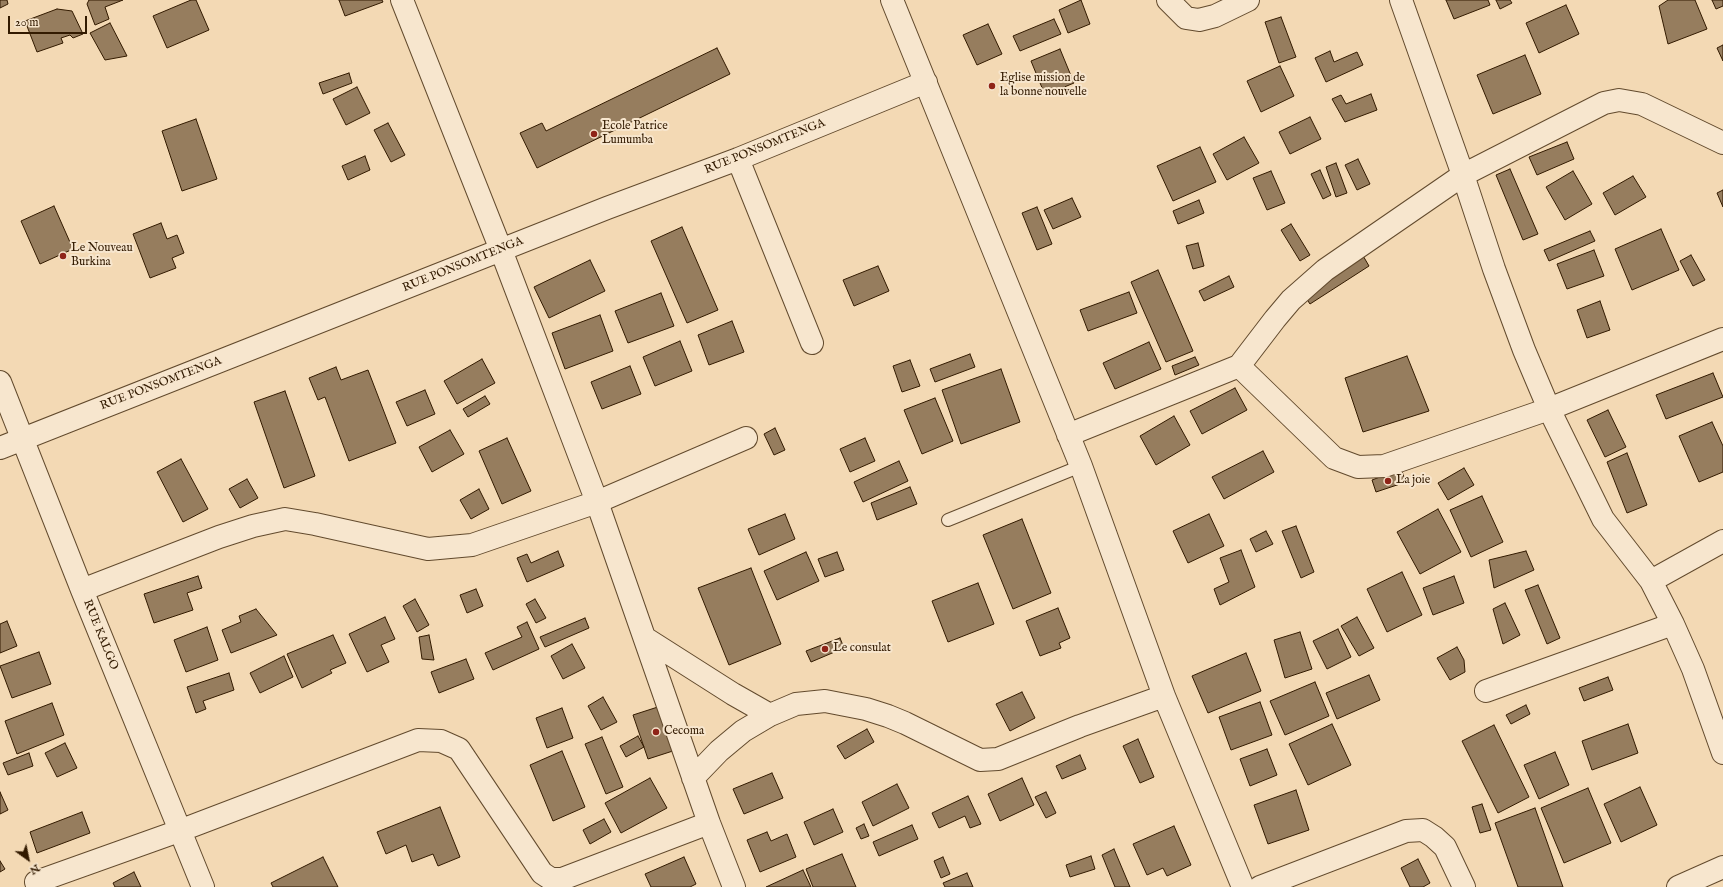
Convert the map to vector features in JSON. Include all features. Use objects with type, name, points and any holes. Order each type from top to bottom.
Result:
[{"type":"street","points":[[402,0],[501,250],[597,502],[709,823],[734,887]]},
{"type":"street","points":[[892,0],[1081,466],[1164,696],[1243,887]]},
{"type":"street","points":[[1168,0],[1186,18],[1199,20],[1215,16],[1248,0]]},
{"type":"street","points":[[1401,0],[1497,276],[1524,350],[1549,409],[1603,519],[1651,581],[1673,624],[1693,669],[1723,754]]},
{"type":"street","name":"RUE PONSOMTENGA","points":[[0,448],[607,208],[738,159],[926,82]]},
{"type":"street","points":[[1068,435],[1239,366],[1275,319],[1312,280],[1463,175],[1604,103],[1619,100],[1642,104],[1723,143]]},
{"type":"street","points":[[738,159],[812,343]]},
{"type":"street","points":[[1239,366],[1334,458],[1358,467],[1384,466],[1549,409],[1723,339]]},
{"type":"street","name":"RUE KALGO","points":[[0,382],[82,590],[203,887]]},
{"type":"street","points":[[82,590],[219,537],[253,526],[285,519],[315,524],[428,549],[472,545],[597,502],[746,438]]},
{"type":"street","points":[[1651,581],[1723,541]]},
{"type":"street","points":[[1486,691],[1673,624]]},
{"type":"street","points":[[645,638],[733,694],[770,715]]},
{"type":"street","points":[[693,778],[719,751],[743,731],[770,715],[796,704],[825,701],[866,709],[905,723],[980,760],[998,759],[1080,726],[1164,696]]},
{"type":"street","points":[[36,882],[179,831],[418,740],[441,741],[459,749],[542,873],[551,879],[562,879],[709,823]]},
{"type":"street","points":[[1260,887],[1406,831],[1423,830],[1445,847],[1464,887]]},
{"type":"street","points":[[1678,887],[1723,867]]},
{"type":"lane","points":[[948,520],[1081,466]]},
{"type":"building","points":[[0,0],[7,0],[8,4],[0,8]]},
{"type":"building","points":[[89,0],[123,0],[105,7],[109,19],[95,25],[87,4]]},
{"type":"building","points":[[191,0],[196,0],[209,30],[167,48],[153,16]]},
{"type":"building","points":[[339,0],[382,0],[383,2],[345,16]]},
{"type":"building","points":[[1081,0],[1090,24],[1068,33],[1059,10]]},
{"type":"building","points":[[1446,0],[1488,0],[1490,5],[1454,19]]},
{"type":"building","points":[[1496,0],[1510,0],[1512,3],[1500,9]]},
{"type":"building","points":[[1668,0],[1695,0],[1707,29],[1668,44],[1659,6]]},
{"type":"building","points":[[1712,0],[1723,0],[1723,6],[1716,9]]},
{"type":"building","points":[[1566,5],[1579,34],[1539,53],[1526,23]]},
{"type":"building","points":[[57,9],[72,11],[83,34],[73,38],[70,35],[61,38],[63,43],[37,52],[25,21]]},
{"type":"building","points":[[1281,17],[1296,57],[1279,63],[1265,22]]},
{"type":"building","points":[[1054,19],[1061,34],[1020,51],[1013,36]]},
{"type":"building","points":[[110,23],[127,56],[105,60],[90,33]]},
{"type":"building","points":[[988,24],[1002,54],[977,65],[963,35]]},
{"type":"building","points":[[1723,45],[1723,61],[1717,48]]},
{"type":"building","points":[[717,48],[730,74],[537,168],[520,133],[542,123],[546,131]]},
{"type":"building","points":[[1060,49],[1074,83],[1045,95],[1031,61]]},
{"type":"building","points":[[1330,51],[1334,62],[1357,52],[1363,65],[1326,82],[1315,58]]},
{"type":"building","points":[[1525,55],[1541,94],[1493,114],[1477,75]]},
{"type":"building","points":[[1280,66],[1294,96],[1261,112],[1247,81]]},
{"type":"building","points":[[349,73],[352,83],[323,94],[319,83]]},
{"type":"building","points":[[357,87],[370,113],[346,125],[333,99]]},
{"type":"building","points":[[1371,94],[1377,110],[1345,122],[1332,99],[1341,95],[1346,104]]},
{"type":"building","points":[[1310,117],[1321,139],[1290,154],[1279,132]]},
{"type":"building","points":[[196,119],[217,179],[182,191],[162,131]]},
{"type":"building","points":[[388,123],[405,155],[391,162],[374,130]]},
{"type":"building","points":[[1244,137],[1259,163],[1227,180],[1213,154]]},
{"type":"building","points":[[1567,142],[1574,159],[1537,175],[1529,157]]},
{"type":"building","points":[[1200,147],[1216,182],[1173,201],[1157,166]]},
{"type":"building","points":[[365,156],[370,170],[348,180],[342,166]]},
{"type":"building","points":[[1358,159],[1370,184],[1357,190],[1345,165]]},
{"type":"building","points":[[1336,163],[1347,193],[1336,197],[1326,167]]},
{"type":"building","points":[[1510,169],[1538,234],[1523,240],[1496,175]]},
{"type":"building","points":[[1320,170],[1331,195],[1323,199],[1311,174]]},
{"type":"building","points":[[1271,171],[1285,203],[1267,210],[1253,178]]},
{"type":"building","points":[[1573,171],[1592,204],[1565,220],[1546,187]]},
{"type":"building","points":[[1633,176],[1646,197],[1615,215],[1603,193]]},
{"type":"building","points":[[1723,190],[1723,207],[1717,193]]},
{"type":"building","points":[[1072,198],[1081,217],[1053,229],[1044,210]]},
{"type":"building","points":[[1199,200],[1204,213],[1178,224],[1173,211]]},
{"type":"building","points":[[54,206],[73,249],[40,264],[21,221]]},
{"type":"building","points":[[1037,207],[1052,244],[1037,250],[1022,213]]},
{"type":"building","points":[[161,223],[167,239],[177,235],[184,253],[172,258],[176,268],[150,278],[133,234]]},
{"type":"building","points":[[1291,224],[1310,255],[1300,261],[1281,230]]},
{"type":"building","points":[[682,227],[718,310],[687,323],[651,241]]},
{"type":"building","points":[[1661,229],[1679,270],[1632,290],[1615,249]]},
{"type":"building","points":[[1590,231],[1595,241],[1549,261],[1544,250]]},
{"type":"building","points":[[1198,243],[1204,266],[1193,269],[1186,246]]},
{"type":"building","points":[[1594,250],[1604,276],[1567,289],[1557,264]]},
{"type":"building","points":[[1362,254],[1369,266],[1310,304],[1302,292]]},
{"type":"building","points":[[1691,255],[1705,280],[1693,286],[1680,261]]},
{"type":"building","points":[[590,260],[605,291],[549,318],[534,287]]},
{"type":"building","points":[[878,266],[889,291],[854,306],[843,280]]},
{"type":"building","points":[[1158,270],[1193,351],[1166,362],[1131,282]]},
{"type":"building","points":[[1229,276],[1234,287],[1204,301],[1199,291]]},
{"type":"building","points":[[1129,292],[1137,313],[1088,331],[1080,310]]},
{"type":"building","points":[[661,293],[674,326],[628,343],[615,311]]},
{"type":"building","points":[[1600,301],[1610,330],[1587,338],[1577,310]]},
{"type":"building","points":[[600,315],[613,351],[565,369],[552,333]]},
{"type":"building","points":[[732,321],[744,352],[709,365],[698,335]]},
{"type":"building","points":[[680,341],[692,371],[655,386],[643,357]]},
{"type":"building","points":[[1149,342],[1161,369],[1115,389],[1103,363]]},
{"type":"building","points":[[970,354],[975,367],[935,382],[930,369]]},
{"type":"building","points":[[1407,356],[1429,411],[1363,432],[1345,378]]},
{"type":"building","points":[[1195,357],[1199,365],[1175,375],[1172,366]]},
{"type":"building","points":[[482,359],[495,383],[457,404],[444,381]]},
{"type":"building","points":[[910,360],[920,386],[902,392],[893,366]]},
{"type":"building","points":[[630,366],[641,394],[602,409],[591,382]]},
{"type":"building","points":[[336,367],[341,380],[368,370],[396,443],[349,461],[325,397],[318,400],[309,378]]},
{"type":"building","points":[[1001,369],[1020,422],[961,444],[942,390]]},
{"type":"building","points":[[1713,373],[1723,397],[1666,419],[1656,395]]},
{"type":"building","points":[[1235,388],[1247,410],[1202,434],[1190,411]]},
{"type":"building","points":[[425,390],[435,414],[407,426],[396,402]]},
{"type":"building","points":[[285,391],[315,476],[284,488],[254,402]]},
{"type":"building","points":[[485,396],[490,404],[468,417],[463,409]]},
{"type":"building","points":[[935,398],[953,441],[922,454],[904,410]]},
{"type":"building","points":[[1608,410],[1626,447],[1605,457],[1587,420]]},
{"type":"building","points":[[1174,416],[1190,445],[1156,465],[1140,436]]},
{"type":"building","points":[[1712,422],[1723,446],[1723,472],[1699,482],[1679,436]]},
{"type":"building","points":[[775,428],[785,450],[774,455],[764,434]]},
{"type":"building","points":[[450,430],[464,454],[432,472],[419,447]]},
{"type":"building","points":[[507,438],[531,491],[502,504],[479,451]]},
{"type":"building","points":[[865,438],[875,461],[850,472],[840,449]]},
{"type":"building","points":[[1263,451],[1274,472],[1224,499],[1212,477]]},
{"type":"building","points":[[1627,453],[1647,505],[1627,513],[1607,462]]},
{"type":"building","points":[[181,459],[208,509],[183,522],[157,472]]},
{"type":"building","points":[[899,461],[908,481],[863,502],[854,482]]},
{"type":"building","points":[[1464,468],[1474,485],[1448,500],[1438,483]]},
{"type":"building","points":[[1401,469],[1406,482],[1376,492],[1372,480]]},
{"type":"building","points":[[247,479],[258,498],[240,508],[229,489]]},
{"type":"building","points":[[910,487],[917,504],[877,520],[871,503]]},
{"type":"building","points":[[479,489],[489,509],[471,519],[460,500]]},
{"type":"building","points":[[1482,496],[1503,542],[1471,557],[1450,510]]},
{"type":"building","points":[[1438,509],[1461,552],[1420,574],[1397,532]]},
{"type":"building","points":[[785,514],[795,539],[759,555],[748,529]]},
{"type":"building","points":[[1209,514],[1224,546],[1188,563],[1173,531]]},
{"type":"building","points":[[1022,519],[1051,593],[1013,609],[983,535]]},
{"type":"building","points":[[1296,526],[1314,572],[1301,578],[1282,531]]},
{"type":"building","points":[[1266,531],[1273,544],[1256,552],[1250,539]]},
{"type":"building","points":[[1241,550],[1255,587],[1220,605],[1214,589],[1229,582],[1220,558]]},
{"type":"building","points":[[558,551],[564,566],[527,582],[517,558],[527,554],[531,563]]},
{"type":"building","points":[[1526,551],[1534,570],[1494,588],[1489,560]]},
{"type":"building","points":[[806,552],[819,581],[777,600],[764,571]]},
{"type":"building","points":[[837,552],[844,570],[825,577],[818,559]]},
{"type":"building","points":[[751,568],[781,644],[729,665],[698,588]]},
{"type":"building","points":[[1402,572],[1422,615],[1387,632],[1367,589]]},
{"type":"building","points":[[198,576],[202,588],[187,593],[193,610],[154,623],[144,594]]},
{"type":"building","points":[[1454,576],[1464,603],[1433,615],[1423,588]]},
{"type":"building","points":[[978,583],[994,624],[948,642],[932,601]]},
{"type":"building","points":[[1538,585],[1560,638],[1547,644],[1525,590]]},
{"type":"building","points":[[476,589],[483,606],[467,613],[460,595]]},
{"type":"building","points":[[415,599],[429,625],[417,632],[403,606]]},
{"type":"building","points":[[535,599],[546,618],[536,623],[526,604]]},
{"type":"building","points":[[1505,603],[1520,635],[1503,644],[1493,609]]},
{"type":"building","points":[[1058,608],[1070,638],[1059,643],[1061,648],[1040,656],[1026,621]]},
{"type":"building","points":[[256,609],[277,635],[231,653],[222,630],[241,622],[239,616]]},
{"type":"building","points":[[385,617],[395,639],[381,645],[389,662],[367,672],[349,634]]},
{"type":"building","points":[[1357,617],[1374,648],[1359,656],[1341,626]]},
{"type":"building","points":[[585,618],[589,628],[545,647],[540,637]]},
{"type":"building","points":[[7,621],[17,646],[0,653],[0,624]]},
{"type":"building","points":[[527,622],[539,649],[493,670],[485,653],[522,637],[517,627]]},
{"type":"building","points":[[207,627],[218,660],[186,672],[174,640]]},
{"type":"building","points":[[1338,629],[1351,657],[1327,669],[1313,641]]},
{"type":"building","points":[[1300,632],[1312,669],[1285,678],[1274,640]]},
{"type":"building","points":[[333,635],[346,663],[330,670],[332,673],[302,688],[287,654]]},
{"type":"building","points":[[429,635],[434,660],[422,659],[419,637]]},
{"type":"building","points":[[840,638],[844,648],[811,662],[806,651]]},
{"type":"building","points":[[572,644],[585,668],[563,679],[551,656]]},
{"type":"building","points":[[1457,647],[1464,660],[1465,672],[1450,680],[1437,658]]},
{"type":"building","points":[[39,652],[51,684],[12,698],[0,666]]},
{"type":"building","points":[[1246,653],[1261,691],[1208,713],[1192,676]]},
{"type":"building","points":[[284,656],[293,677],[260,693],[250,673]]},
{"type":"building","points":[[466,659],[474,679],[439,693],[431,672]]},
{"type":"building","points":[[229,673],[234,690],[203,701],[206,709],[196,713],[187,687]]},
{"type":"building","points":[[1369,675],[1380,700],[1337,719],[1326,693]]},
{"type":"building","points":[[1608,677],[1613,690],[1584,701],[1579,688]]},
{"type":"building","points":[[1315,682],[1329,716],[1285,735],[1270,701]]},
{"type":"building","points":[[1022,692],[1035,718],[1010,731],[996,704]]},
{"type":"building","points":[[603,697],[617,722],[601,730],[588,706]]},
{"type":"building","points":[[1260,702],[1272,735],[1231,750],[1219,717]]},
{"type":"building","points":[[52,703],[64,735],[17,754],[5,721]]},
{"type":"building","name":"Cecoma","points":[[664,705],[679,749],[648,759],[633,715]]},
{"type":"building","points":[[1526,705],[1530,714],[1511,724],[1506,715]]},
{"type":"building","points":[[562,708],[573,738],[547,748],[536,718]]},
{"type":"building","points":[[1332,724],[1351,765],[1308,785],[1289,744]]},
{"type":"building","points":[[1628,724],[1638,753],[1592,770],[1582,741]]},
{"type":"building","points":[[1494,725],[1529,797],[1498,813],[1462,741]]},
{"type":"building","points":[[867,729],[874,742],[845,759],[837,746]]},
{"type":"building","points":[[638,736],[644,747],[626,757],[620,746]]},
{"type":"building","points":[[602,737],[623,787],[606,794],[585,744]]},
{"type":"building","points":[[1138,739],[1154,777],[1140,783],[1123,746]]},
{"type":"building","points":[[65,743],[77,768],[57,777],[45,753]]},
{"type":"building","points":[[1267,749],[1277,775],[1250,786],[1240,759]]},
{"type":"building","points":[[562,751],[585,807],[553,821],[530,765]]},
{"type":"building","points":[[1555,752],[1569,785],[1539,799],[1524,765]]},
{"type":"building","points":[[29,753],[33,766],[8,775],[3,763]]},
{"type":"building","points":[[1080,755],[1086,769],[1062,779],[1056,766]]},
{"type":"building","points":[[772,773],[783,798],[744,814],[733,789]]},
{"type":"building","points":[[650,778],[667,808],[621,833],[605,803]]},
{"type":"building","points":[[1022,778],[1034,805],[1000,821],[988,794]]},
{"type":"building","points":[[897,784],[909,808],[873,826],[862,802]]},
{"type":"building","points":[[1640,787],[1657,825],[1621,842],[1604,804]]},
{"type":"building","points":[[1588,788],[1611,843],[1564,863],[1541,808]]},
{"type":"building","points":[[1296,790],[1309,830],[1268,844],[1254,805]]},
{"type":"building","points":[[0,792],[8,810],[0,814]]},
{"type":"building","points":[[1046,792],[1056,813],[1046,818],[1035,797]]},
{"type":"building","points":[[968,796],[981,824],[970,828],[965,816],[939,828],[932,813]]},
{"type":"building","points":[[1482,804],[1491,830],[1480,833],[1472,807]]},
{"type":"building","points":[[440,807],[460,857],[438,866],[433,854],[412,862],[406,845],[386,854],[377,832]]},
{"type":"building","points":[[1535,808],[1563,887],[1518,887],[1495,823]]},
{"type":"building","points":[[833,809],[843,832],[814,845],[804,822]]},
{"type":"building","points":[[82,812],[90,833],[37,853],[30,832]]},
{"type":"building","points":[[604,819],[611,832],[590,844],[583,830]]},
{"type":"building","points":[[864,824],[869,836],[861,839],[856,828]]},
{"type":"building","points":[[912,825],[918,839],[879,856],[873,842]]},
{"type":"building","points":[[1174,826],[1191,865],[1167,876],[1163,868],[1147,875],[1133,844]]},
{"type":"building","points":[[767,832],[771,841],[787,834],[796,857],[760,872],[747,840]]},
{"type":"building","points":[[1114,849],[1130,887],[1115,887],[1102,855]]},
{"type":"building","points":[[842,854],[856,887],[813,887],[806,869]]},
{"type":"building","points":[[1091,856],[1095,869],[1070,877],[1066,865]]},
{"type":"building","points":[[323,857],[338,887],[273,887],[271,883]]},
{"type":"building","points":[[684,857],[696,884],[690,887],[651,887],[645,874]]},
{"type":"building","points":[[943,857],[950,874],[941,878],[934,861]]},
{"type":"building","points":[[1418,859],[1430,883],[1423,887],[1410,887],[1401,868]]},
{"type":"building","points":[[0,861],[5,869],[0,872]]},
{"type":"building","points":[[803,870],[811,887],[766,887]]},
{"type":"building","points":[[134,872],[141,887],[115,887],[113,883]]},
{"type":"building","points":[[967,873],[973,887],[945,887],[943,883]]},
{"type":"place","name":"Eglise mission de la bonne nouvelle","points":[[992,86]]},
{"type":"place","name":"Ecole Patrice Lumumba","points":[[594,134]]},
{"type":"place","name":"Le Nouveau Burkina","points":[[63,256]]},
{"type":"place","name":"La joie","points":[[1388,481]]},
{"type":"place","name":"Le consulat","points":[[825,649]]},
{"type":"place","name":"Cecoma","points":[[656,732]]}]
